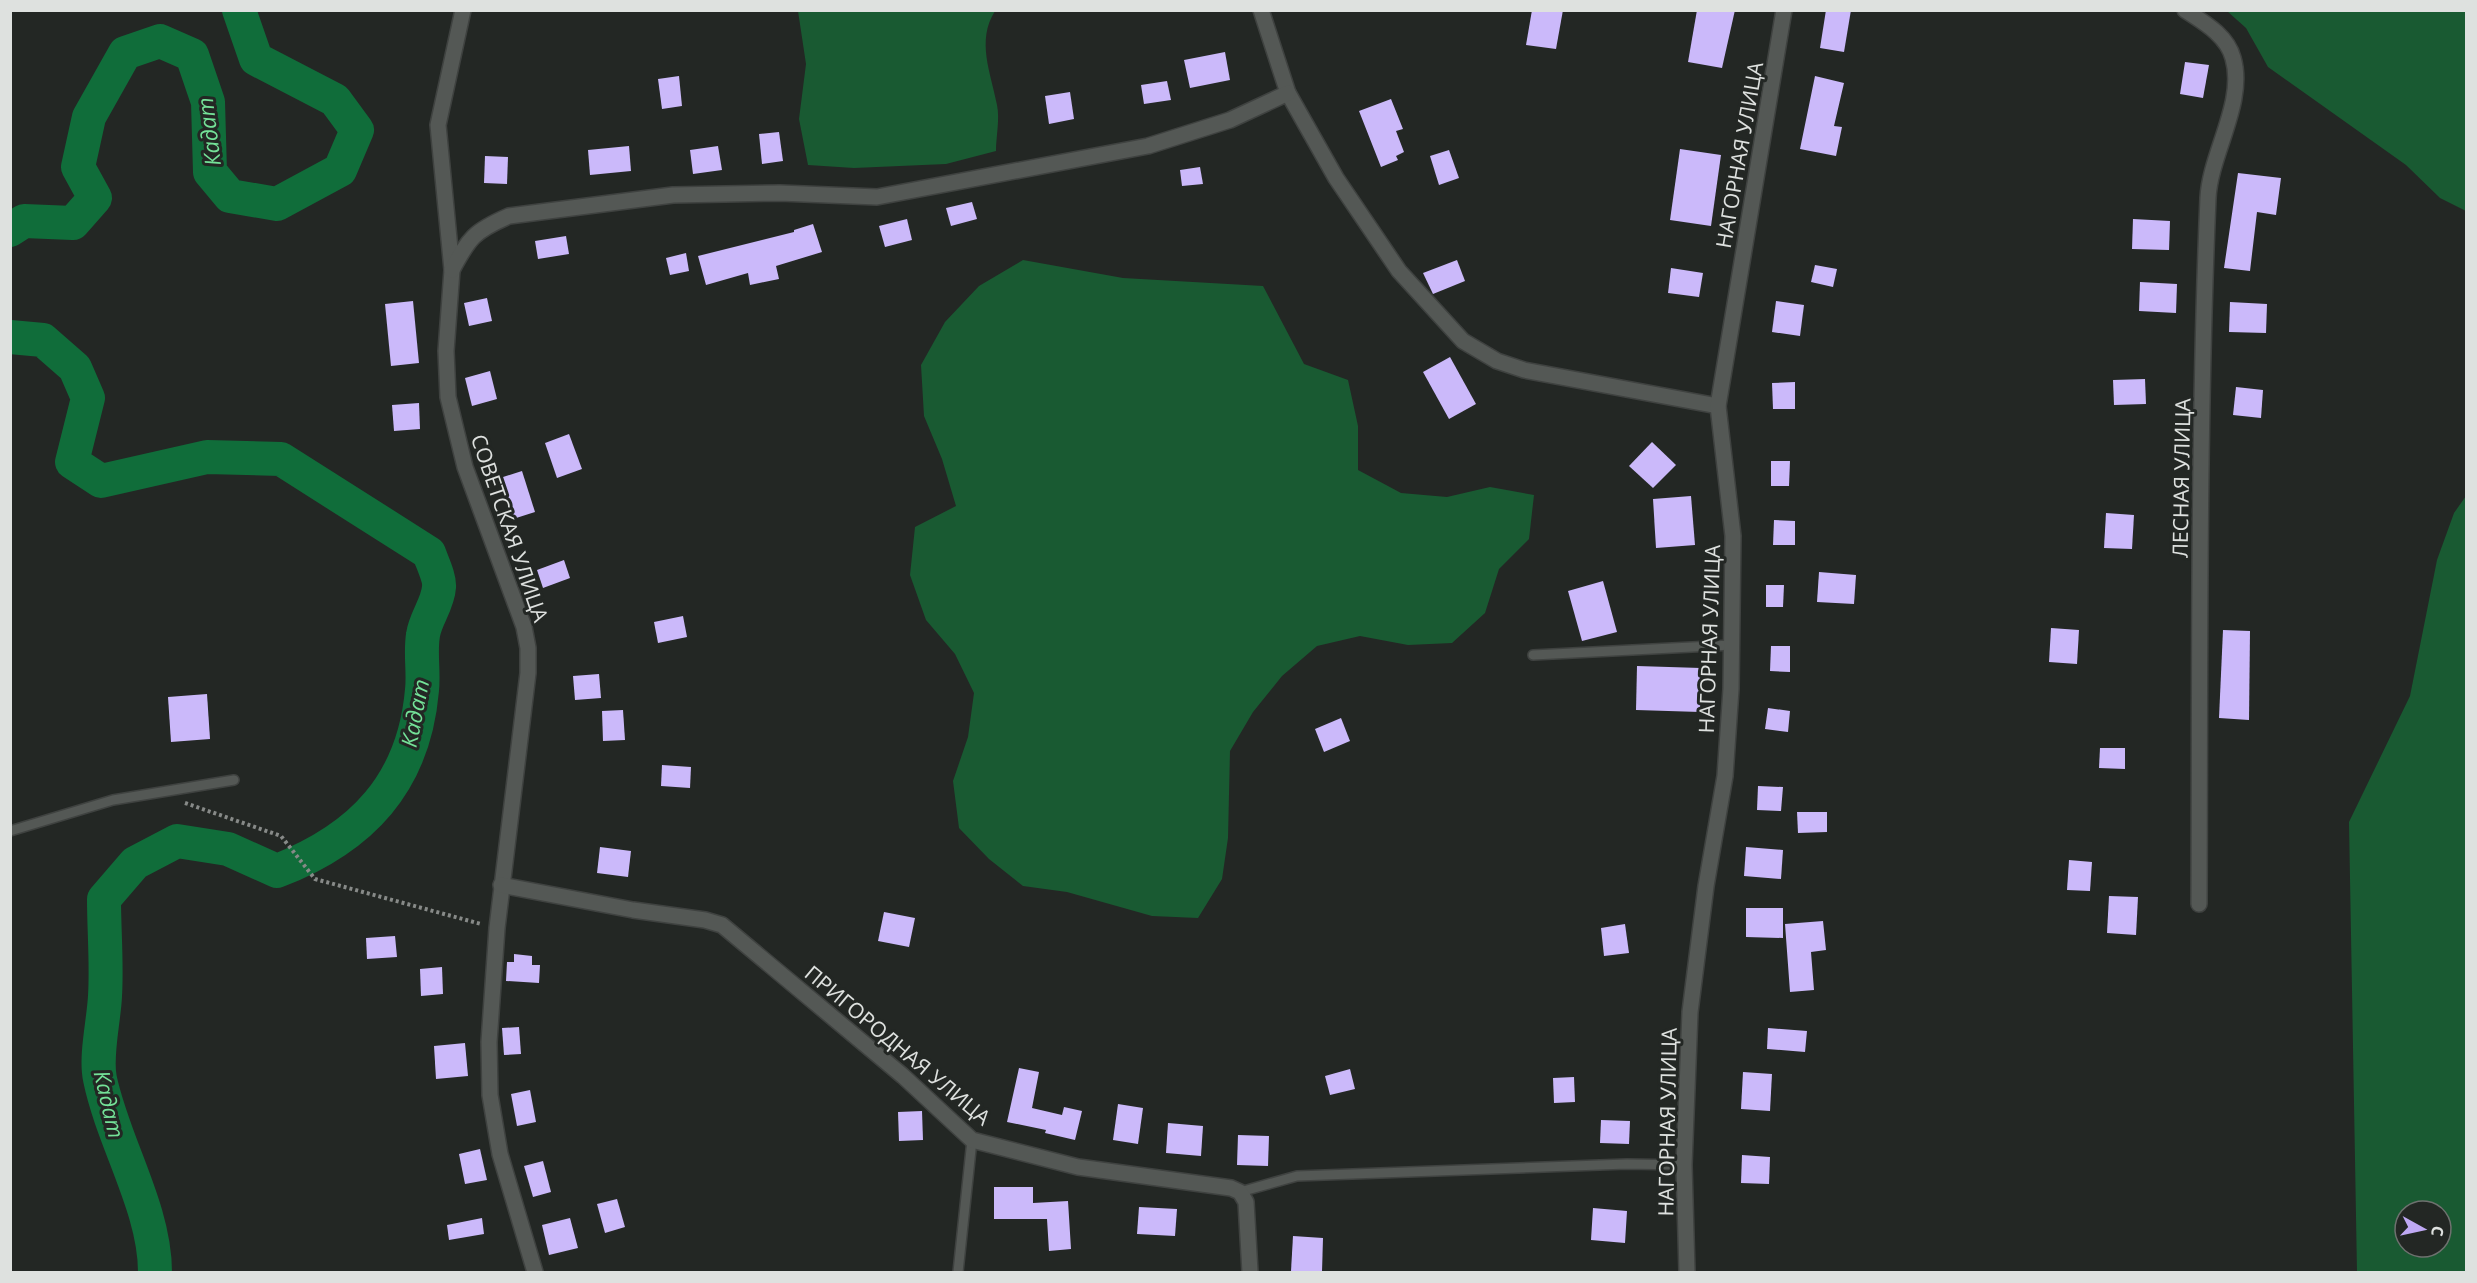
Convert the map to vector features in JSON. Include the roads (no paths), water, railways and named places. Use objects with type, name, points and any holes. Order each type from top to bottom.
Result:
[{"type":"street","name":"СОВЕТСКАЯ УЛИЦА","points":[[463,10],[438,125],[452,270],[446,351],[448,397],[454,431],[465,467],[510,583],[528,648],[528,673],[496,928],[489,1042],[490,1095],[500,1154],[535,1272]]},
{"type":"street","points":[[1261,10],[1288,93],[1336,178],[1400,271],[1463,341],[1497,361],[1524,370],[1718,406]]},
{"type":"street","name":"НАГОРНАЯ УЛИЦА","points":[[1687,1272],[1684,1165],[1690,1012],[1706,886],[1725,776],[1731,645],[1733,536],[1718,406],[1784,10]]},
{"type":"street","name":"ЛЕСНАЯ УЛИЦА","points":[[2185,10],[2221,37],[2233,57],[2235,77],[2232,105],[2209,194],[2200,518],[2199,904]]},
{"type":"street","points":[[452,270],[468,239],[487,225],[509,216],[673,195],[780,193],[877,197],[1148,146],[1230,120],[1288,93]]},
{"type":"street","name":"ПРИГОРОДНАЯ УЛИЦА","points":[[501,885],[633,910],[705,920],[722,925],[894,1069],[972,1140],[1078,1167],[1231,1188],[1240,1192]]},
{"type":"street","points":[[1240,1192],[1246,1202],[1250,1272]]},
{"type":"lane","points":[[1533,655],[1731,645]]},
{"type":"lane","points":[[10,831],[113,800],[234,780]]},
{"type":"lane","points":[[958,1272],[972,1140]]},
{"type":"lane","points":[[1240,1192],[1297,1176],[1615,1164],[1684,1165]]},
{"type":"waterway","name":"Кадат","points":[[10,230],[24,221],[73,223],[95,198],[78,167],[89,117],[125,53],[160,41],[192,55],[208,102],[210,172],[230,196],[277,204],[340,170],[357,130],[335,100],[256,59],[239,10]]},
{"type":"waterway","name":"Кадат","points":[[10,337],[43,340],[75,368],[88,398],[72,462],[101,481],[207,457],[281,459],[429,553],[439,583],[438,593],[423,635],[422,690],[417,723],[408,753],[395,779],[378,803],[358,824],[307,858],[277,871],[228,849],[177,841],[135,863],[104,899],[106,984],[99,1049],[100,1079],[114,1127],[141,1199],[153,1248],[155,1272]]}]
